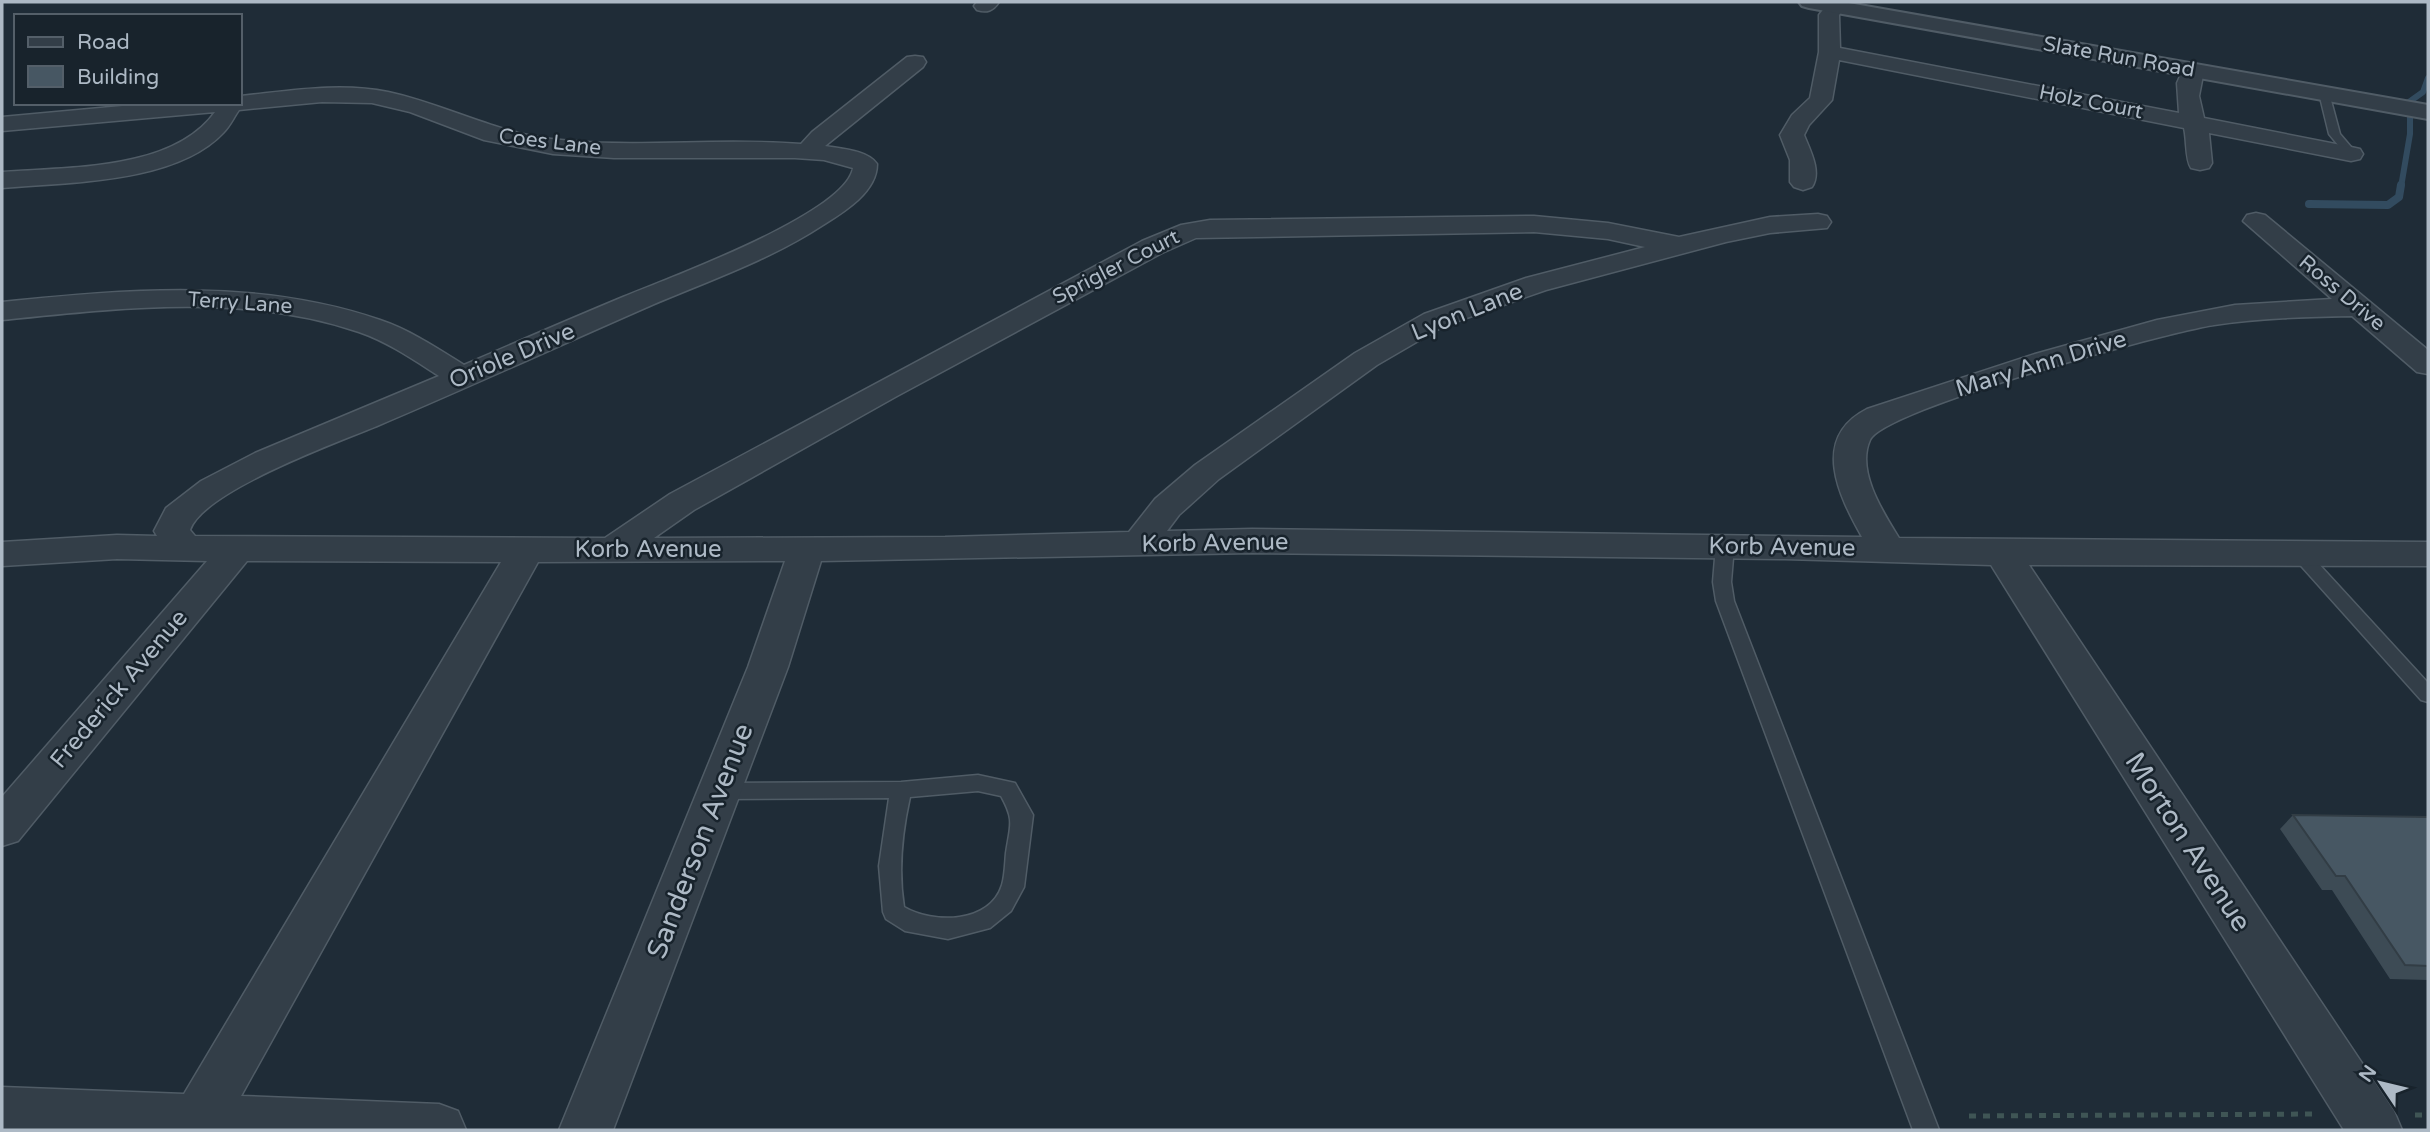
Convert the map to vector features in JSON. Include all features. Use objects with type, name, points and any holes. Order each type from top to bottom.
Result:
[{"type":"street","name":"Slate Run Road","points":[[1809,2],[1836,4],[2428,112]]},
{"type":"street","points":[[1803,182],[1802,160],[1792,135],[1795,125],[1821,100],[1830,52],[1829,15],[1836,4]]},
{"type":"street","name":"Holz Court","points":[[1830,52],[2351,154]]},
{"type":"street","points":[[807,152],[820,137],[915,62]]},
{"type":"street","points":[[2193,70],[2186,83],[2185,96],[2201,147],[2200,163]]},
{"type":"street","name":"Coes Lane","points":[[242,103],[322,95],[371,96],[410,105],[449,121],[495,135],[549,146],[651,151],[807,152],[840,155],[865,164]]},
{"type":"street","points":[[2,124],[211,105]]},
{"type":"street","points":[[2,180],[117,169],[172,156],[208,136],[225,121],[232,105]]},
{"type":"street","name":"Oriole Drive","points":[[186,550],[172,531],[176,518],[190,504],[216,486],[295,449],[713,270],[792,233],[843,199],[863,180],[867,171],[865,164]]},
{"type":"street","name":"Ross Drive","points":[[2256,221],[2428,365]]},
{"type":"street","name":"Lyon Lane","points":[[1139,544],[1167,507],[1207,472],[1366,359],[1434,320],[1536,284],[1740,230],[1818,222]]},
{"type":"street","name":"Sprigler Court","points":[[614,549],[682,502],[886,389],[1152,247],[1190,231],[1298,226],[1534,225],[1608,231],[1682,246]]},
{"type":"street","name":"Terry Lane","points":[[2,311],[183,298],[290,306],[320,311],[372,327],[410,345],[463,377]]},
{"type":"street","name":"Mary Ann Drive","points":[[1887,549],[1865,510],[1852,477],[1850,460],[1852,443],[1860,428],[1876,417],[1899,407],[2073,352],[2194,320],[2250,311],[2359,307]]},
{"type":"street","name":"Korb Avenue","points":[[2,554],[117,547],[186,550],[807,549],[1252,541],[1725,546],[2002,553],[2428,554]]},
{"type":"street","name":"Sanderson Avenue","points":[[586,1130],[768,667],[807,549]]},
{"type":"street","name":"Frederick Avenue","points":[[2,828],[236,550]]},
{"type":"street","points":[[197,1122],[527,550]]},
{"type":"street","name":"Morton Avenue","points":[[2002,553],[2370,1122]]},
{"type":"street","points":[[2,1113],[439,1130]]},
{"type":"lane","points":[[2324,93],[2329,123],[2339,144],[2351,154]]},
{"type":"lane","points":[[1725,546],[1722,582],[1725,601],[1926,1130]]},
{"type":"lane","points":[[2300,554],[2428,695]]},
{"type":"lane","points":[[720,791],[901,790],[978,783],[1008,789],[1022,815],[1013,887],[1003,904],[982,921],[948,929],[914,924],[894,912],[889,889],[892,829],[901,790]]},
{"type":"path","points":[[1969,1116],[2370,1122],[2428,1115]]},
{"type":"building","points":[[2293,815],[2428,817],[2428,966],[2405,965],[2345,876],[2336,876]]},
{"type":"waterway","points":[[2409,102],[2423,92],[2428,78]]},
{"type":"waterway","points":[[2401,187],[2410,134],[2410,115]]},
{"type":"waterway","points":[[2309,204],[2388,205],[2399,197],[2401,185]]}]
